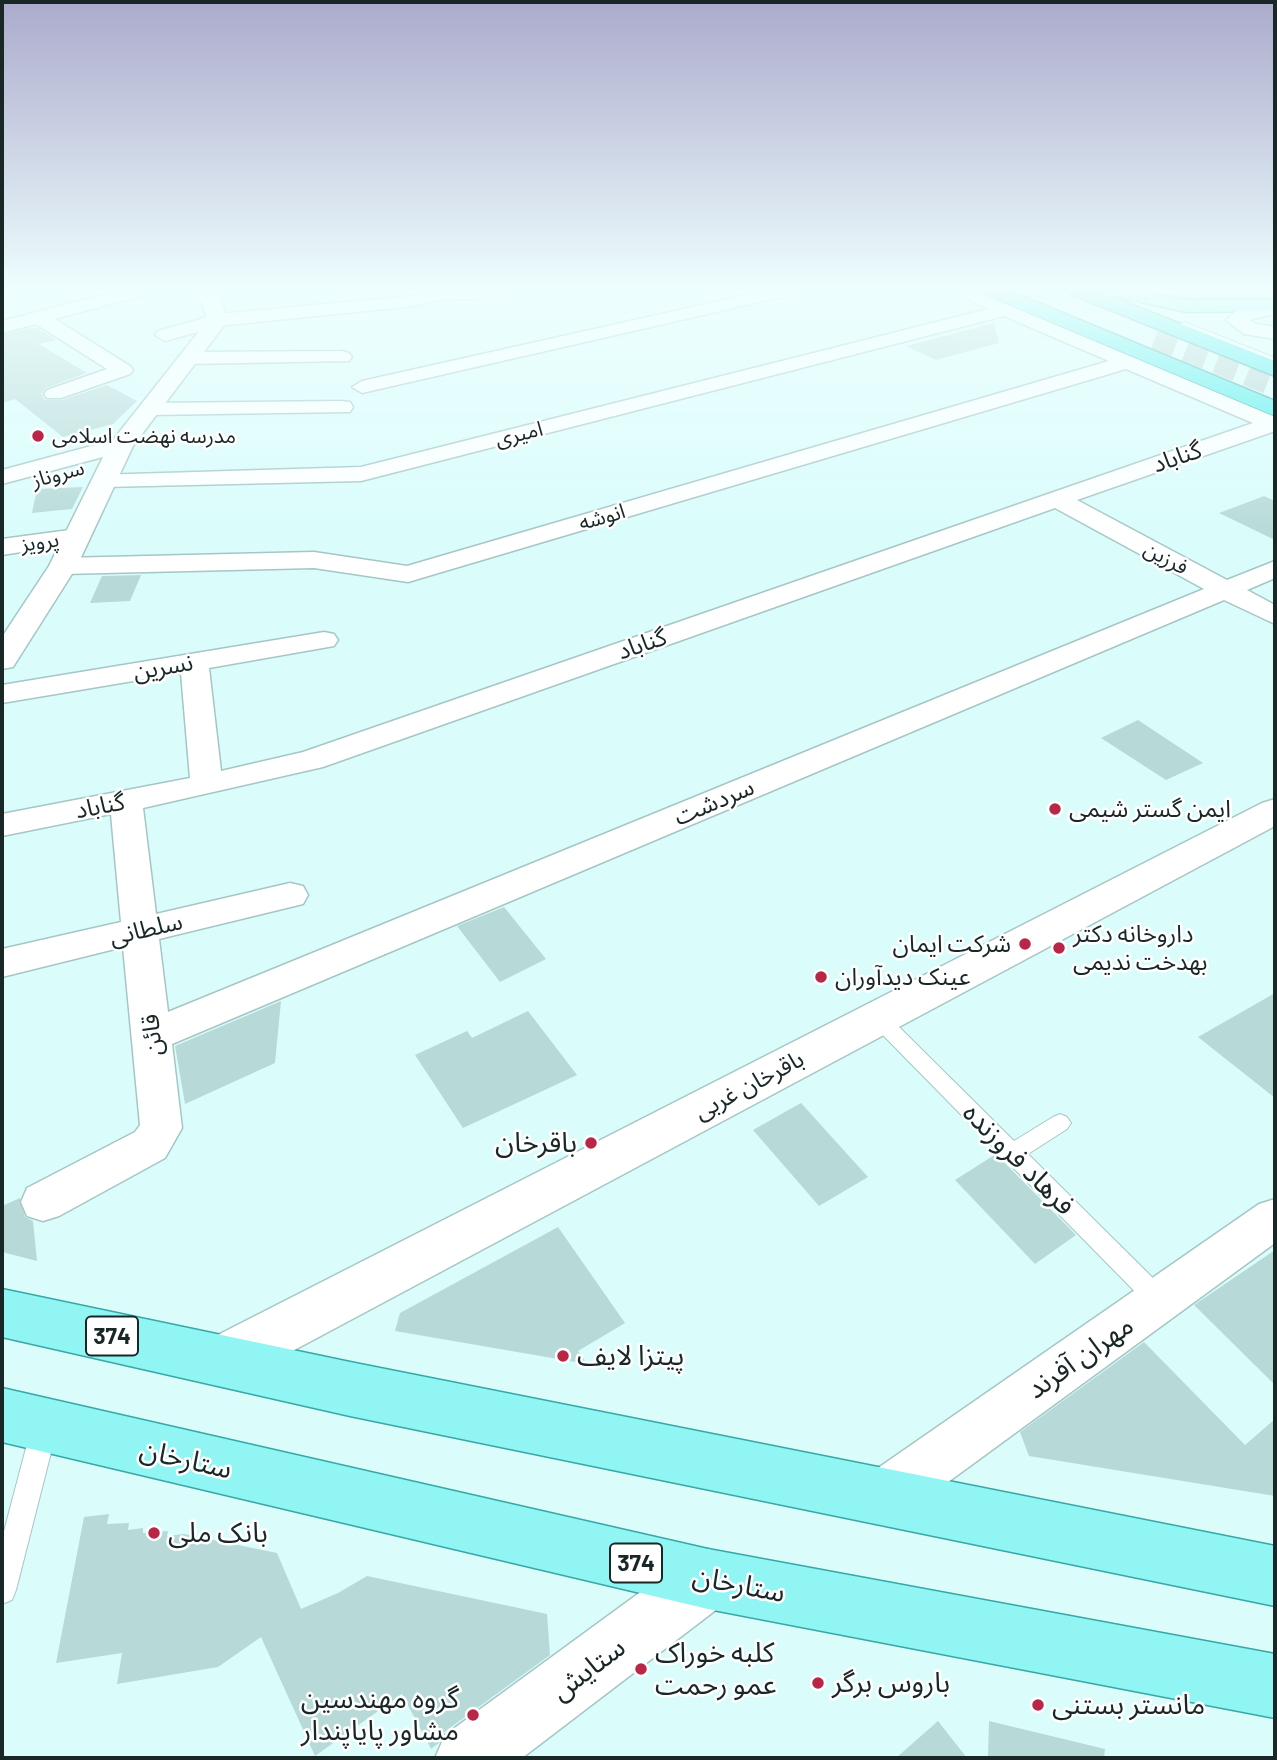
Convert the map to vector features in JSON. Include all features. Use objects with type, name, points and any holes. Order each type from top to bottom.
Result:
[{"type":"highway","points":[[1169,371],[1274,419]]},
{"type":"highway","points":[[1211,371],[1275,394]]},
{"type":"main road","name":"374","points":[[2,1313],[350,1390],[1275,1576]]},
{"type":"main road","name":"ستارخان","points":[[23,1420],[708,1579],[1275,1686]]},
{"type":"street","points":[[54,394],[120,371]]},
{"type":"street","points":[[2,660],[12,634],[63,566],[113,461],[179,371]]},
{"type":"street","points":[[362,387],[432,371]]},
{"type":"street","name":"امیری","points":[[113,461],[367,473],[743,371]]},
{"type":"street","name":"انوشه","points":[[63,566],[314,560],[408,574],[1097,371]]},
{"type":"street","points":[[1151,371],[1274,419]]},
{"type":"street","points":[[149,409],[342,407]]},
{"type":"street","name":"گناباد","points":[[2,825],[207,785],[312,760],[1056,499],[1274,419]]},
{"type":"street","name":"سروناز","points":[[2,477],[113,461]]},
{"type":"street","name":"سروناز","points":[[2,489],[113,461]]},
{"type":"street","name":"فرزین","points":[[1056,499],[1275,616]]},
{"type":"street","name":"پرویز","points":[[2,547],[77,537]]},
{"type":"street","name":"سردشت","points":[[153,1035],[1275,569]]},
{"type":"street","name":"نسرین","points":[[2,694],[324,640]]},
{"type":"street","points":[[194,662],[207,785]]},
{"type":"street","name":"قائن","points":[[43,1202],[150,1145],[161,1128],[126,801]]},
{"type":"street","name":"باقرخان غربی","points":[[223,1360],[1275,811]]},
{"type":"street","name":"سلطانی","points":[[2,963],[290,895]]},
{"type":"street","name":"مهران آفرند","points":[[884,1496],[1275,1218]]},
{"type":"street","name":"ستایش","points":[[468,1758],[708,1579]]},
{"type":"lane","name":"فرهاد فروزنده","points":[[878,1018],[1159,1300]]},
{"type":"lane","points":[[1012,1153],[1060,1123]]},
{"type":"lane","points":[[2,1590],[23,1420]]},
{"type":"building","points":[[2,371],[87,373],[46,388],[41,394],[45,400],[62,400],[107,385],[137,401],[113,424],[63,437],[15,399],[2,403]]},
{"type":"building","points":[[83,487],[72,509],[32,513],[37,489]]},
{"type":"building","points":[[1264,496],[1275,501],[1275,540],[1219,513]]},
{"type":"building","points":[[141,575],[130,601],[90,603],[102,576]]},
{"type":"building","points":[[1138,720],[1203,763],[1166,780],[1101,738]]},
{"type":"building","points":[[504,907],[546,959],[500,982],[457,926]]},
{"type":"building","points":[[1275,993],[1275,1098],[1198,1037]]},
{"type":"building","points":[[281,1001],[275,1063],[185,1104],[175,1046]]},
{"type":"building","points":[[528,1011],[577,1075],[463,1128],[415,1055],[467,1031],[472,1038]]},
{"type":"building","points":[[801,1103],[868,1177],[819,1206],[753,1130]]},
{"type":"building","points":[[996,1154],[1076,1235],[1035,1264],[955,1180]]},
{"type":"building","points":[[20,1198],[25,1217],[33,1221],[37,1261],[2,1252],[2,1206]]},
{"type":"building","points":[[558,1227],[625,1323],[578,1351],[587,1364],[395,1331],[400,1313]]},
{"type":"building","points":[[1275,1250],[1275,1385],[1194,1305]]},
{"type":"building","points":[[1144,1342],[1245,1445],[1275,1419],[1275,1496],[1029,1456],[1020,1432]]},
{"type":"building","points":[[109,1514],[107,1524],[129,1523],[128,1530],[143,1528],[143,1533],[168,1531],[167,1536],[184,1534],[277,1553],[301,1609],[338,1593],[367,1576],[547,1614],[550,1655],[443,1733],[439,1743],[431,1749],[402,1694],[315,1756],[261,1637],[218,1667],[117,1684],[122,1653],[56,1663],[84,1517]]},
{"type":"building","points":[[938,1721],[967,1758],[896,1758]]},
{"type":"building","points":[[989,1721],[1105,1749],[1104,1758],[988,1758]]},
{"type":"tunnel","points":[[1238,371],[1275,386]]},
{"type":"place","name":"مدرسه نهضت اسلامی","points":[[38,436]]},
{"type":"place","name":"ایمن گستر شیمی","points":[[1055,809]]},
{"type":"place","name":"شرکت ایمان","points":[[1025,944]]},
{"type":"place","name":"داروخانه دکتر بهدخت ندیمی","points":[[1059,948]]},
{"type":"place","name":"عینک دیدآوران","points":[[821,977]]},
{"type":"place","name":"باقرخان","points":[[591,1143]]},
{"type":"place","name":"پیتزا لایف","points":[[563,1356]]},
{"type":"place","name":"بانک ملی","points":[[154,1533]]},
{"type":"place","name":"کلبه خوراک عمو رحمت","points":[[641,1669]]},
{"type":"place","name":"باروس برگر","points":[[818,1683]]},
{"type":"place","name":"مانستر بستنی","points":[[1038,1705]]},
{"type":"place","name":"گروه مهندسین مشاور پایاپندار","points":[[473,1715]]}]
